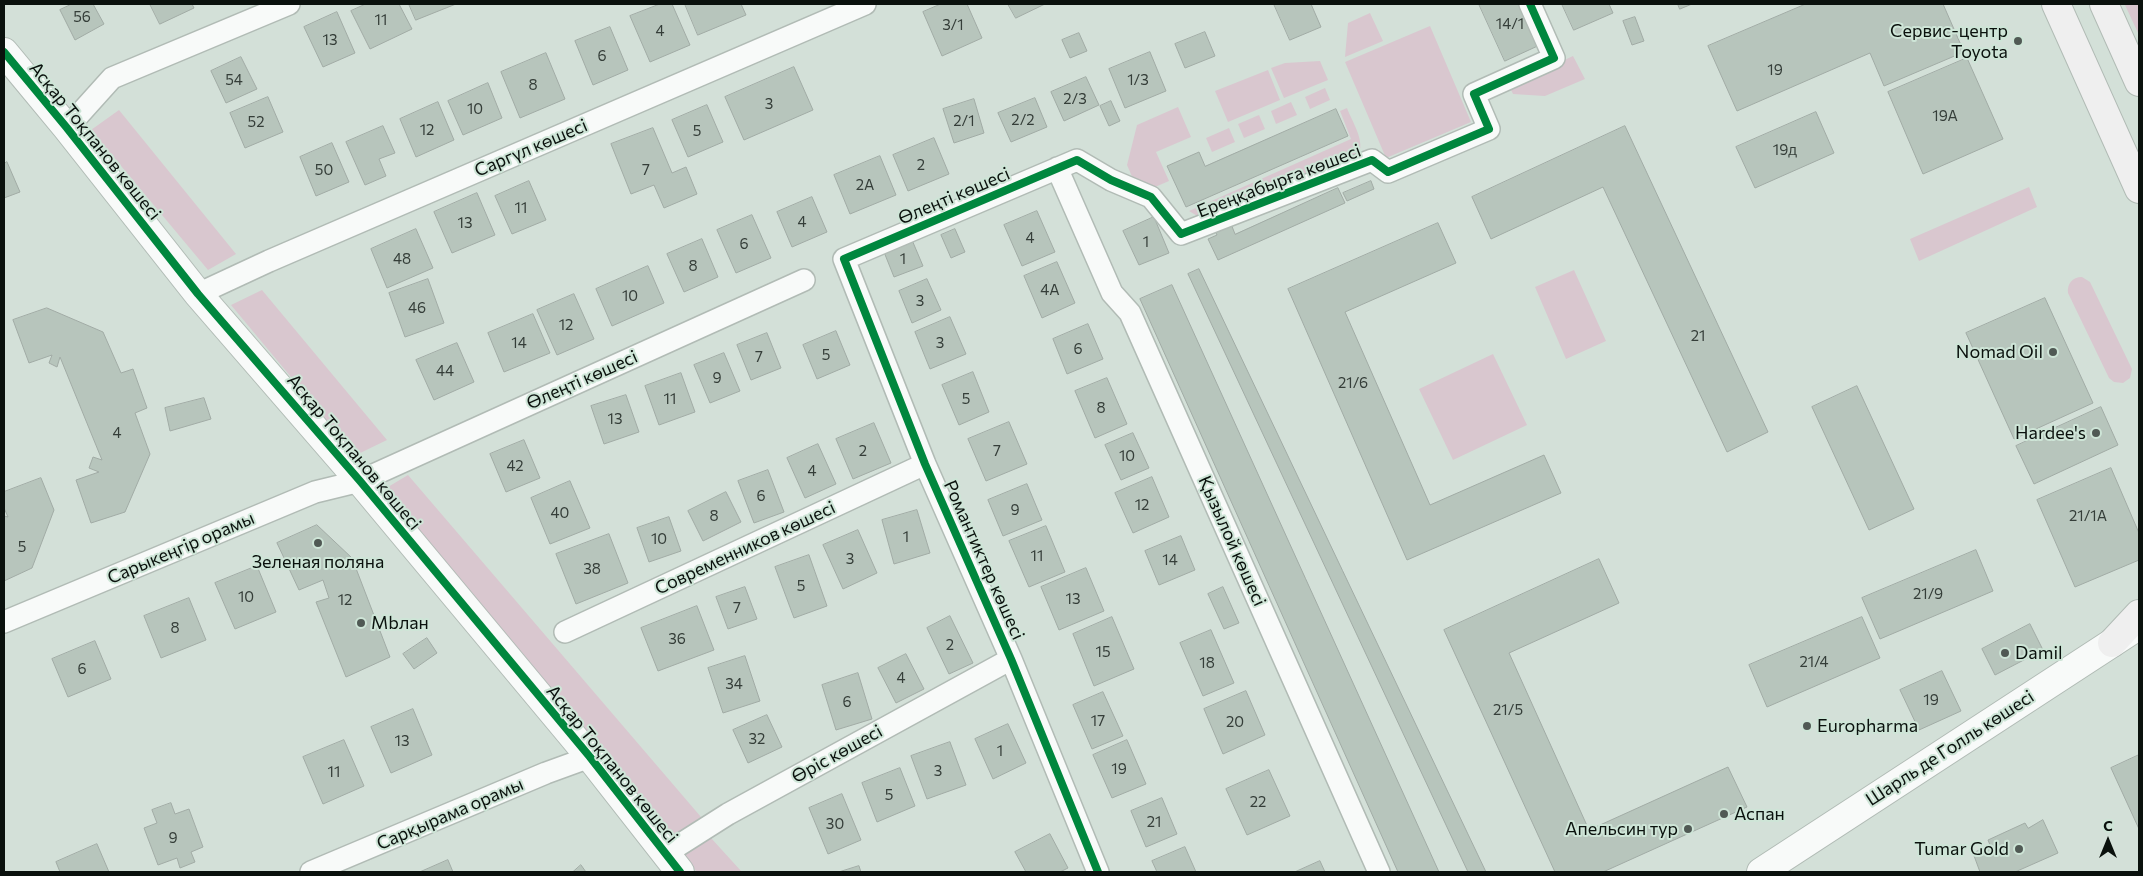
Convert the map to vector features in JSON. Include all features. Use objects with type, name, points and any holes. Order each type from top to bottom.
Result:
[{"type":"main road","points":[[2056,4],[2139,189]]},
{"type":"main road","points":[[2104,4],[2139,82]]},
{"type":"main road","points":[[2112,643],[2139,614]]},
{"type":"main road","points":[[2112,643],[2139,635]]},
{"type":"street","points":[[67,128],[112,78],[289,4]]},
{"type":"street","name":"Саргүл көшесі","points":[[198,294],[269,261],[865,4]]},
{"type":"street","name":"Ереңқабырға көшесі","points":[[1077,160],[1111,180],[1151,197],[1181,234],[1372,160],[1388,172],[1489,128],[1474,94],[1554,58],[1530,4]]},
{"type":"street","name":"Асқар Тоқпанов көшесі","points":[[4,52],[67,128],[198,294],[360,482],[590,757],[673,863]]},
{"type":"street","name":"Өлеңті көшесі","points":[[844,259],[1077,160]]},
{"type":"street","name":"Қызылой көшесі","points":[[1057,168],[1112,293],[1130,313],[1379,872]]},
{"type":"street","name":"Романтиктер көшесі","points":[[844,259],[925,464],[1011,659],[1098,872]]},
{"type":"street","name":"Өлеңті көшесі","points":[[360,482],[804,280]]},
{"type":"street","name":"Современников көшесі","points":[[565,632],[925,464]]},
{"type":"street","name":"Сарыкеңгір орамы","points":[[4,622],[315,492],[360,482]]},
{"type":"street","name":"Шарль де Голль көшесі","points":[[1761,872],[2139,626]]},
{"type":"street","name":"Өріс көшесі","points":[[673,863],[728,814],[1011,659]]},
{"type":"street","name":"Сарқырама орамы","points":[[311,872],[546,773],[590,757]]},
{"type":"shaded area","points":[[2139,4],[2139,35],[2125,5]]},
{"type":"shaded area","points":[[1370,13],[1383,41],[1345,57],[1348,23]]},
{"type":"shaded area","points":[[1430,26],[1471,122],[1386,158],[1345,62]]},
{"type":"shaded area","points":[[1573,56],[1585,79],[1545,96],[1513,94],[1509,86]]},
{"type":"shaded area","points":[[1320,61],[1328,80],[1284,98],[1271,68],[1285,63]]},
{"type":"shaded area","points":[[1268,70],[1280,100],[1228,122],[1215,91]]},
{"type":"shaded area","points":[[1325,88],[1330,100],[1310,109],[1305,97]]},
{"type":"shaded area","points":[[1291,102],[1297,115],[1276,124],[1271,111]]},
{"type":"shaded area","points":[[1178,107],[1191,137],[1156,152],[1169,181],[1148,190],[1137,188],[1127,165],[1137,125]]},
{"type":"shaded area","points":[[1347,108],[1359,138],[1360,150],[1358,156],[1209,223],[1189,211],[1351,139],[1340,111]]},
{"type":"shaded area","points":[[119,110],[236,254],[208,270],[91,130]]},
{"type":"shaded area","points":[[1259,115],[1265,129],[1244,138],[1238,124]]},
{"type":"shaded area","points":[[1229,128],[1235,142],[1212,152],[1206,138]]},
{"type":"shaded area","points":[[2029,187],[2037,207],[1919,261],[1910,239]]},
{"type":"shaded area","points":[[1574,270],[1606,341],[1566,359],[1535,287]]},
{"type":"shaded area","points":[[2082,277],[2090,282],[2132,369],[2130,378],[2123,383],[2114,382],[2109,378],[2068,293],[2068,287],[2071,282],[2075,278]]},
{"type":"shaded area","points":[[262,290],[387,440],[356,455],[231,305]]},
{"type":"shaded area","points":[[1493,354],[1527,425],[1453,460],[1419,389]]},
{"type":"shaded area","points":[[408,475],[701,817],[669,840],[383,490]]},
{"type":"shaded area","points":[[711,838],[742,872],[697,872],[682,855]]},
{"type":"building","points":[[72,4],[93,4],[104,24],[75,40],[60,10]]},
{"type":"building","points":[[150,4],[192,4],[194,8],[160,24]]},
{"type":"building","points":[[366,4],[399,4],[412,29],[370,49],[351,11]]},
{"type":"building","points":[[409,4],[456,4],[416,20]]},
{"type":"building","points":[[660,4],[672,4],[690,45],[650,62],[630,16]]},
{"type":"building","points":[[685,4],[741,4],[746,15],[698,35]]},
{"type":"building","points":[[941,4],[967,4],[982,38],[942,56],[923,12]]},
{"type":"building","points":[[1008,4],[1045,4],[1016,18]]},
{"type":"building","points":[[1274,4],[1311,4],[1321,27],[1290,40]]},
{"type":"building","points":[[1479,4],[1523,4],[1542,44],[1505,61]]},
{"type":"building","points":[[1562,4],[1609,4],[1613,13],[1574,30]]},
{"type":"building","points":[[1678,4],[1692,4],[1680,9]]},
{"type":"building","points":[[1806,4],[1943,4],[1964,52],[1884,86],[1870,53],[1737,111],[1708,46]]},
{"type":"building","points":[[337,12],[355,53],[323,67],[304,27]]},
{"type":"building","points":[[1635,17],[1644,41],[1632,45],[1623,21]]},
{"type":"building","points":[[610,27],[628,70],[593,85],[575,41]]},
{"type":"building","points":[[1205,32],[1215,56],[1185,68],[1175,44]]},
{"type":"building","points":[[1079,33],[1087,51],[1070,58],[1062,40]]},
{"type":"building","points":[[1150,52],[1166,91],[1125,108],[1109,69]]},
{"type":"building","points":[[546,53],[565,99],[520,118],[501,72]]},
{"type":"building","points":[[241,57],[257,89],[226,103],[211,71]]},
{"type":"building","points":[[1967,58],[2003,139],[1923,174],[1888,92]]},
{"type":"building","points":[[794,67],[813,110],[744,140],[725,97]]},
{"type":"building","points":[[1086,77],[1099,105],[1064,121],[1051,92]]},
{"type":"building","points":[[488,83],[502,118],[463,135],[448,101]]},
{"type":"building","points":[[268,97],[283,132],[245,148],[230,113]]},
{"type":"building","points":[[1035,98],[1047,127],[1011,142],[998,113]]},
{"type":"building","points":[[974,99],[984,133],[954,143],[943,109]]},
{"type":"building","points":[[1111,101],[1120,121],[1109,126],[1100,106]]},
{"type":"building","points":[[438,102],[454,140],[416,157],[400,119]]},
{"type":"building","points":[[707,105],[723,142],[688,157],[672,120]]},
{"type":"building","points":[[1336,109],[1348,136],[1186,207],[1167,166],[1199,152],[1205,166]]},
{"type":"building","points":[[1816,112],[1834,153],[1755,188],[1736,147]]},
{"type":"building","points":[[383,126],[395,153],[379,159],[386,176],[365,185],[346,142]]},
{"type":"building","points":[[1625,126],[1768,432],[1727,452],[1603,187],[1491,239],[1472,197]]},
{"type":"building","points":[[653,128],[672,173],[686,167],[697,194],[664,208],[654,185],[631,194],[611,144]]},
{"type":"building","points":[[934,138],[949,174],[908,191],[893,155]]},
{"type":"building","points":[[332,143],[349,182],[316,196],[300,157]]},
{"type":"building","points":[[880,156],[896,195],[850,214],[834,175]]},
{"type":"building","points":[[7,162],[20,192],[4,198],[4,164]]},
{"type":"building","points":[[529,181],[546,220],[512,234],[495,196]]},
{"type":"building","points":[[1371,181],[1374,189],[1347,201],[1343,193]]},
{"type":"building","points":[[1338,188],[1345,203],[1218,260],[1208,239],[1217,235],[1213,226],[1229,219],[1235,234]]},
{"type":"building","points":[[477,193],[495,235],[452,253],[434,212]]},
{"type":"building","points":[[812,197],[827,232],[792,247],[777,212]]},
{"type":"building","points":[[1037,211],[1055,252],[1022,266],[1004,225]]},
{"type":"building","points":[[752,215],[771,258],[736,273],[717,230]]},
{"type":"building","points":[[1154,217],[1169,253],[1139,265],[1123,231]]},
{"type":"building","points":[[1438,223],[1456,263],[1345,312],[1430,505],[1544,455],[1561,493],[1407,560],[1288,289]]},
{"type":"building","points":[[416,229],[433,268],[387,288],[371,249]]},
{"type":"building","points":[[955,229],[965,252],[951,258],[941,235]]},
{"type":"building","points":[[702,239],[718,277],[684,292],[667,254]]},
{"type":"building","points":[[912,240],[923,266],[894,277],[884,252]]},
{"type":"building","points":[[1057,262],[1075,303],[1042,318],[1024,276]]},
{"type":"building","points":[[648,266],[664,303],[612,326],[596,289]]},
{"type":"building","points":[[1199,269],[1486,872],[1468,872],[1188,274]]},
{"type":"building","points":[[428,279],[444,323],[405,337],[389,293]]},
{"type":"building","points":[[927,279],[941,310],[912,323],[899,291]]},
{"type":"building","points":[[1172,285],[1439,872],[1398,872],[1140,299]]},
{"type":"building","points":[[574,294],[594,339],[557,355],[537,310]]},
{"type":"building","points":[[2045,298],[2093,403],[2014,439],[1966,333]]},
{"type":"building","points":[[47,308],[103,332],[121,373],[133,369],[147,408],[135,413],[150,454],[125,512],[91,523],[76,480],[99,472],[89,468],[93,457],[102,460],[60,357],[57,367],[49,363],[52,355],[29,363],[13,320]]},
{"type":"building","points":[[533,314],[550,353],[504,372],[488,333]]},
{"type":"building","points":[[950,317],[966,354],[930,369],[915,332]]},
{"type":"building","points":[[1088,324],[1103,359],[1067,374],[1053,339]]},
{"type":"building","points":[[836,331],[850,365],[817,379],[803,345]]},
{"type":"building","points":[[767,333],[781,368],[751,380],[737,345]]},
{"type":"building","points":[[457,343],[474,382],[434,400],[416,360]]},
{"type":"building","points":[[724,353],[740,391],[710,403],[694,365]]},
{"type":"building","points":[[973,372],[989,412],[959,425],[942,385]]},
{"type":"building","points":[[681,373],[695,412],[659,425],[645,386]]},
{"type":"building","points":[[1107,378],[1127,424],[1095,438],[1075,391]]},
{"type":"building","points":[[1857,386],[1914,509],[1869,530],[1812,407]]},
{"type":"building","points":[[626,395],[639,432],[604,444],[591,406]]},
{"type":"building","points":[[204,398],[211,419],[170,431],[165,408]]},
{"type":"building","points":[[2101,407],[2118,445],[2034,484],[2016,446]]},
{"type":"building","points":[[1009,422],[1027,464],[986,481],[968,439]]},
{"type":"building","points":[[874,423],[891,463],[853,479],[836,439]]},
{"type":"building","points":[[1133,433],[1149,468],[1121,480],[1105,445]]},
{"type":"building","points":[[524,440],[540,478],[506,492],[490,454]]},
{"type":"building","points":[[818,444],[836,484],[805,498],[787,458]]},
{"type":"building","points":[[2111,468],[2139,533],[2139,560],[2075,587],[2037,500]]},
{"type":"building","points":[[768,470],[784,512],[754,523],[738,481]]},
{"type":"building","points":[[1152,477],[1169,517],[1133,533],[1115,493]]},
{"type":"building","points":[[41,478],[54,510],[32,568],[4,581],[4,516],[8,517],[4,508],[4,492]]},
{"type":"building","points":[[570,481],[590,528],[550,544],[531,498]]},
{"type":"building","points":[[1027,484],[1042,520],[1003,536],[988,500]]},
{"type":"building","points":[[726,492],[741,522],[703,541],[688,511]]},
{"type":"building","points":[[917,510],[930,553],[894,564],[882,520]]},
{"type":"building","points":[[669,517],[681,551],[649,562],[637,528]]},
{"type":"building","points":[[317,525],[352,558],[390,657],[346,677],[316,602],[329,598],[323,580],[299,590],[277,543]]},
{"type":"building","points":[[1046,526],[1065,572],[1029,587],[1009,541]]},
{"type":"building","points":[[858,530],[877,573],[843,589],[823,545]]},
{"type":"building","points":[[609,534],[628,583],[576,604],[556,554]]},
{"type":"building","points":[[1181,536],[1195,570],[1159,585],[1145,551]]},
{"type":"building","points":[[1976,550],[1993,591],[1880,639],[1862,598]]},
{"type":"building","points":[[809,555],[827,606],[794,618],[775,567]]},
{"type":"building","points":[[1599,559],[1619,603],[1509,653],[1589,830],[1728,767],[1747,807],[1603,872],[1555,872],[1444,630]]},
{"type":"building","points":[[257,566],[276,612],[235,629],[215,583]]},
{"type":"building","points":[[1086,568],[1104,611],[1059,630],[1041,587]]},
{"type":"building","points":[[745,587],[757,619],[728,629],[716,597]]},
{"type":"building","points":[[1223,587],[1239,623],[1224,629],[1208,594]]},
{"type":"building","points":[[189,598],[206,640],[161,658],[144,616]]},
{"type":"building","points":[[697,606],[714,650],[658,671],[641,628]]},
{"type":"building","points":[[950,616],[973,663],[949,674],[927,628]]},
{"type":"building","points":[[1112,617],[1134,669],[1094,686],[1073,634]]},
{"type":"building","points":[[1862,617],[1880,658],[1767,707],[1749,665]]},
{"type":"building","points":[[2030,624],[2043,650],[1995,675],[1982,649]]},
{"type":"building","points":[[1211,630],[1234,683],[1203,696],[1180,643]]},
{"type":"building","points":[[427,638],[437,653],[414,669],[403,654]]},
{"type":"building","points":[[95,641],[111,679],[68,697],[52,659]]},
{"type":"building","points":[[906,654],[924,689],[896,703],[878,668]]},
{"type":"building","points":[[745,656],[760,701],[723,713],[708,668]]},
{"type":"building","points":[[1942,671],[1961,711],[1919,730],[1900,690]]},
{"type":"building","points":[[858,673],[872,719],[836,730],[822,685]]},
{"type":"building","points":[[1246,691],[1265,735],[1223,754],[1204,709]]},
{"type":"building","points":[[1103,692],[1123,736],[1092,749],[1073,705]]},
{"type":"building","points":[[413,709],[432,755],[391,773],[371,727]]},
{"type":"building","points":[[767,715],[782,747],[748,763],[733,730]]},
{"type":"building","points":[[1008,724],[1026,763],[993,779],[975,739]]},
{"type":"building","points":[[344,740],[364,786],[323,804],[303,757]]},
{"type":"building","points":[[1127,740],[1146,784],[1112,798],[1093,755]]},
{"type":"building","points":[[950,742],[966,785],[927,799],[911,756]]},
{"type":"building","points":[[2139,755],[2139,829],[2111,768]]},
{"type":"building","points":[[900,768],[915,806],[877,822],[862,783]]},
{"type":"building","points":[[1269,770],[1290,816],[1247,835],[1226,789]]},
{"type":"building","points":[[842,794],[861,840],[828,854],[809,808]]},
{"type":"building","points":[[1162,798],[1177,834],[1146,847],[1131,811]]},
{"type":"building","points":[[171,803],[175,814],[189,809],[203,847],[191,852],[195,862],[180,868],[177,858],[158,865],[144,828],[157,823],[152,810]]},
{"type":"building","name":"Tumar Gold","points":[[2043,820],[2058,853],[2015,872],[1980,872],[1973,853],[1990,845],[1988,840],[2025,823],[2028,828]]},
{"type":"building","points":[[1050,834],[1068,868],[1060,872],[1026,872],[1015,852]]},
{"type":"building","points":[[97,844],[109,872],[60,872],[56,862]]},
{"type":"building","points":[[1185,847],[1196,872],[1157,872],[1152,861]]},
{"type":"building","points":[[448,860],[453,872],[420,872]]},
{"type":"building","points":[[1320,861],[1325,872],[1295,872]]},
{"type":"building","points":[[581,865],[586,872],[573,872]]},
{"type":"building","points":[[859,866],[861,872],[839,872]]},
{"type":"cycle path","points":[[1098,872],[1011,659],[925,464],[844,259],[1077,160],[1111,180],[1151,197],[1181,234],[1372,160],[1388,172],[1489,129],[1474,94],[1554,58],[1530,4]]},
{"type":"cycle path","points":[[4,52],[67,128],[198,294],[360,481],[590,757],[680,872]]},
{"type":"place","name":"Сервис-центр Toyota","points":[[2018,41]]},
{"type":"place","name":"Nomad Oil","points":[[2053,352]]},
{"type":"place","name":"Hardee's","points":[[2096,433]]},
{"type":"place","name":"Зеленая поляна","points":[[318,543]]},
{"type":"place","name":"Мbлан","points":[[361,623]]},
{"type":"place","name":"Damil","points":[[2005,653]]},
{"type":"place","name":"Europharma","points":[[1807,726]]},
{"type":"place","name":"Аспан","points":[[1724,814]]},
{"type":"place","name":"Апельсин тур","points":[[1688,829]]},
{"type":"place","name":"Tumar Gold","points":[[2019,849]]}]
